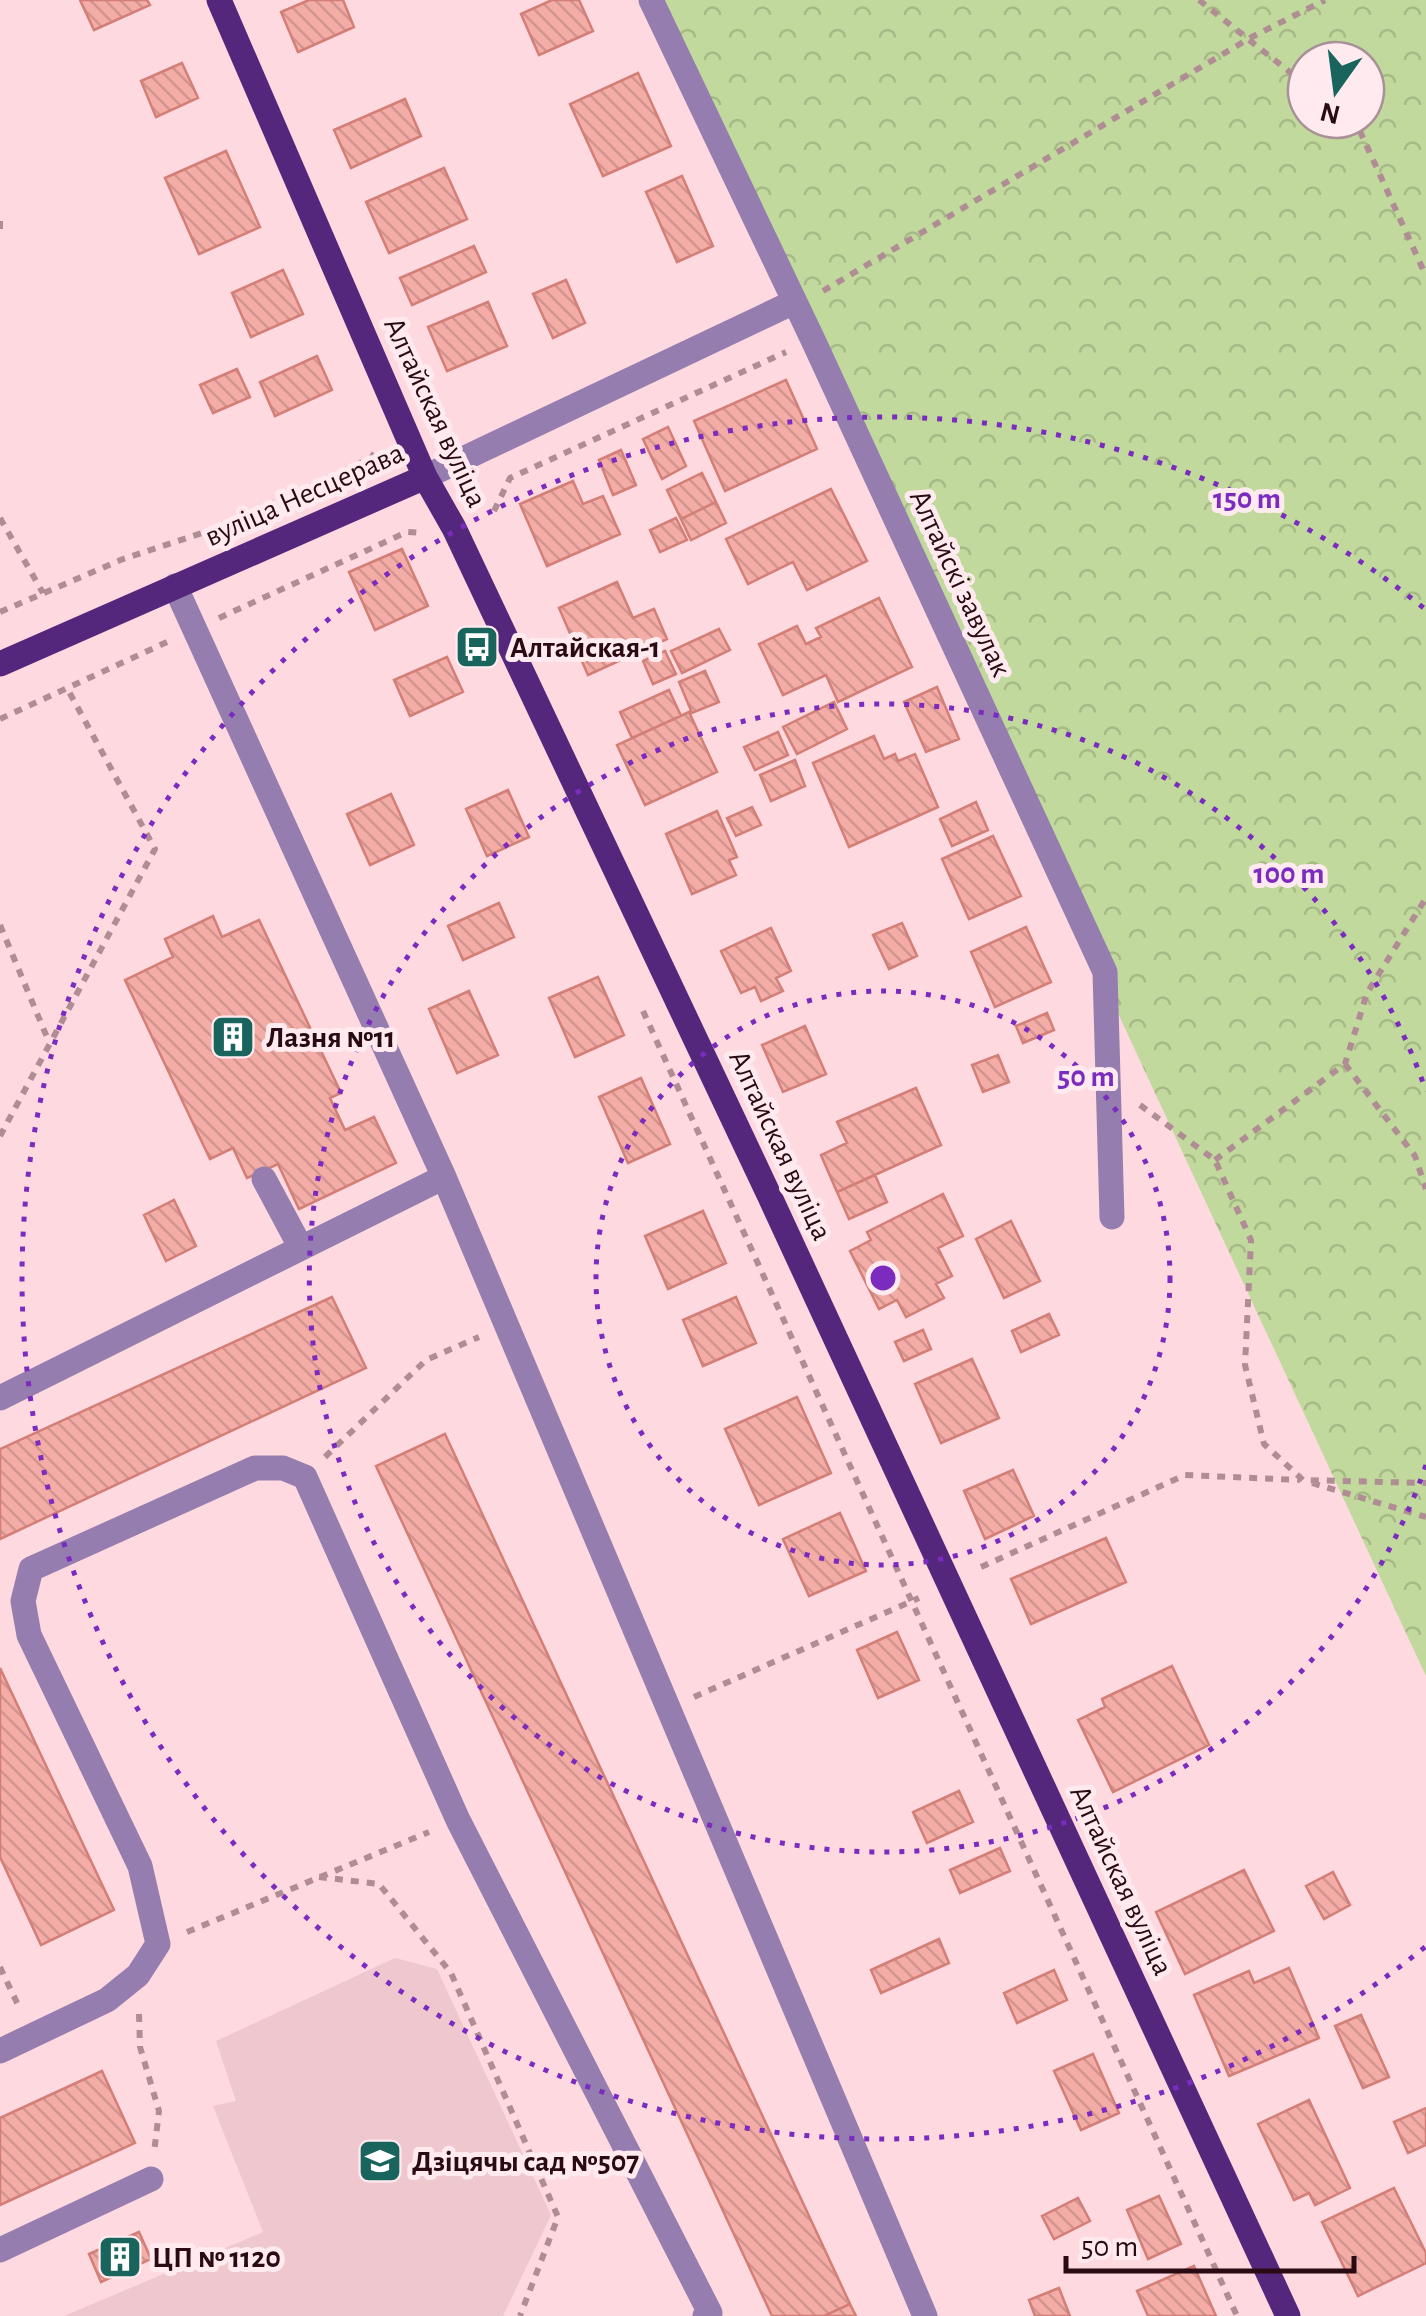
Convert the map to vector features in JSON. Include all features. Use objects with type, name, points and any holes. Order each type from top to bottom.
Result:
[{"type":"main road","name":"Алтайская вуліца","points":[[218,0],[425,477],[463,546],[737,1126],[1288,2316]]},
{"type":"main road","name":"вуліца Несцерава","points":[[0,664],[425,477]]},
{"type":"street","name":"Алтайскі завулак","points":[[651,0],[1105,972],[1112,1217]]},
{"type":"street","name":"вуліца Несцерава","points":[[425,477],[794,302]]},
{"type":"street","points":[[175,586],[444,1178],[925,2316]]},
{"type":"street","points":[[0,1398],[444,1178]]},
{"type":"street","points":[[264,1179],[301,1248]]},
{"type":"street","points":[[0,2051],[107,2000],[138,1975],[158,1944],[140,1866],[29,1635],[23,1601],[31,1569],[255,1468],[282,1468],[305,1477],[458,1820],[710,2313],[704,2316]]},
{"type":"street","points":[[0,2250],[151,2179]]},
{"type":"path","points":[[1199,0],[1286,68]]},
{"type":"path","points":[[794,302],[826,290],[1250,38],[1325,0]]},
{"type":"path","points":[[1364,140],[1426,276]]},
{"type":"path","points":[[0,221],[0,235]]},
{"type":"path","points":[[494,511],[510,478],[813,340],[826,290]]},
{"type":"path","points":[[0,612],[123,559],[223,526],[371,458],[384,441]]},
{"type":"path","points":[[0,518],[43,593]]},
{"type":"path","points":[[407,532],[421,532],[430,539]]},
{"type":"path","points":[[0,1136],[155,848],[67,688]]},
{"type":"path","points":[[1214,1160],[1346,1064],[1367,994],[1426,898]]},
{"type":"path","points":[[0,925],[50,1043]]},
{"type":"path","points":[[641,1007],[915,1600],[1237,2316]]},
{"type":"path","points":[[1346,1064],[1416,1156],[1426,1189]]},
{"type":"path","points":[[1107,1080],[1214,1160],[1251,1240],[1245,1365],[1264,1444],[1303,1480],[1426,1518]]},
{"type":"path","points":[[305,1477],[426,1360],[507,1325]]},
{"type":"path","points":[[981,1566],[1186,1475],[1426,1483]]},
{"type":"path","points":[[669,1706],[915,1600]]},
{"type":"path","points":[[158,1944],[458,1820]]},
{"type":"path","points":[[319,1877],[379,1884],[450,1973],[558,2217],[520,2316]]},
{"type":"path","points":[[0,1967],[33,2035]]},
{"type":"path","points":[[140,2047],[159,2110]]},
{"type":"shaded area","name":"Дзіцячы сад №507","points":[[395,1958],[437,1969],[551,2215],[503,2316],[64,2316],[263,2232],[213,2106],[236,2101],[216,2041]]},
{"type":"green space","points":[[647,0],[1426,0],[1426,1676]]},
{"type":"building","points":[[80,0],[147,0],[150,5],[94,30]]},
{"type":"building","points":[[309,0],[343,0],[354,27],[298,52],[281,12]]},
{"type":"building","points":[[552,0],[579,0],[593,31],[539,55],[521,14]]},
{"type":"building","points":[[182,63],[198,98],[156,117],[141,81]]},
{"type":"building","points":[[638,73],[671,146],[603,176],[570,104]]},
{"type":"building","points":[[405,99],[421,136],[351,168],[334,130]]},
{"type":"building","points":[[226,151],[260,227],[199,254],[165,178]]},
{"type":"building","points":[[444,168],[467,219],[389,253],[366,202]]},
{"type":"building","points":[[682,176],[713,246],[677,262],[646,192]]},
{"type":"building","points":[[474,246],[486,272],[412,305],[400,278]]},
{"type":"building","points":[[283,270],[303,314],[251,337],[232,293]]},
{"type":"building","points":[[566,280],[585,323],[553,338],[533,294]]},
{"type":"building","points":[[488,302],[507,346],[447,371],[428,327]]},
{"type":"building","points":[[317,356],[332,390],[275,416],[260,382]]},
{"type":"building","points":[[237,369],[250,397],[213,413],[200,385]]},
{"type":"building","points":[[786,380],[817,449],[725,491],[694,421]]},
{"type":"building","points":[[668,427],[686,466],[662,479],[643,439]]},
{"type":"building","points":[[621,450],[636,485],[613,495],[599,460]]},
{"type":"building","points":[[702,473],[716,502],[681,519],[667,490]]},
{"type":"building","points":[[573,481],[583,504],[603,496],[620,534],[547,566],[520,504]]},
{"type":"building","points":[[831,489],[867,561],[807,590],[793,562],[748,584],[726,539]]},
{"type":"building","points":[[716,502],[726,523],[691,540],[681,519]]},
{"type":"building","points":[[676,518],[687,540],[660,552],[650,530]]},
{"type":"building","points":[[402,549],[428,606],[375,630],[349,572]]},
{"type":"building","points":[[617,582],[633,618],[654,609],[667,639],[588,675],[559,608]]},
{"type":"building","points":[[879,598],[912,667],[838,702],[826,675],[783,695],[759,644],[797,626],[806,644],[821,637],[816,628]]},
{"type":"building","points":[[719,629],[730,650],[682,673],[671,651]]},
{"type":"building","points":[[665,651],[676,674],[653,684],[643,661]]},
{"type":"building","points":[[447,657],[463,692],[410,716],[394,680]]},
{"type":"building","points":[[705,671],[719,702],[692,713],[679,682]]},
{"type":"building","points":[[937,687],[959,739],[926,752],[904,702]]},
{"type":"building","points":[[669,690],[681,716],[632,738],[620,712]]},
{"type":"building","points":[[834,702],[847,729],[797,754],[783,727]]},
{"type":"building","points":[[689,712],[717,772],[645,805],[617,745]]},
{"type":"building","points":[[778,732],[788,755],[755,770],[744,747]]},
{"type":"building","points":[[874,736],[884,759],[895,754],[898,761],[915,754],[938,807],[849,847],[813,763]]},
{"type":"building","points":[[795,760],[805,786],[771,801],[760,775]]},
{"type":"building","points":[[508,790],[529,837],[487,856],[466,809]]},
{"type":"building","points":[[391,794],[414,845],[370,865],[347,814]]},
{"type":"building","points":[[976,802],[988,830],[952,846],[940,819]]},
{"type":"building","points":[[752,807],[761,825],[736,836],[727,818]]},
{"type":"building","points":[[717,811],[737,857],[729,860],[736,875],[692,894],[666,834]]},
{"type":"building","points":[[993,836],[1021,896],[969,919],[942,859]]},
{"type":"building","points":[[499,903],[514,937],[463,960],[448,926]]},
{"type":"building","name":"Лазня №11","points":[[213,916],[222,937],[259,920],[341,1093],[330,1098],[345,1130],[374,1117],[396,1163],[299,1209],[278,1164],[247,1178],[233,1148],[210,1159],[125,980],[173,957],[165,939]]},
{"type":"building","points":[[902,923],[917,956],[889,969],[873,935]]},
{"type":"building","points":[[1026,927],[1051,982],[995,1007],[971,952]]},
{"type":"building","points":[[771,928],[791,971],[776,978],[783,991],[761,1001],[755,987],[741,993],[721,951]]},
{"type":"building","points":[[598,977],[624,1035],[575,1057],[549,998]]},
{"type":"building","points":[[469,991],[498,1055],[457,1073],[429,1009]]},
{"type":"building","points":[[1047,1013],[1054,1030],[1023,1043],[1016,1026]]},
{"type":"building","points":[[805,1026],[826,1074],[783,1092],[762,1045]]},
{"type":"building","points":[[998,1055],[1009,1082],[983,1092],[972,1065]]},
{"type":"building","points":[[641,1078],[670,1144],[628,1163],[599,1097]]},
{"type":"building","points":[[916,1088],[941,1145],[837,1192],[821,1155],[847,1143],[837,1122]]},
{"type":"building","points":[[875,1175],[887,1202],[849,1219],[837,1192]]},
{"type":"building","points":[[943,1194],[963,1236],[938,1248],[952,1276],[936,1284],[944,1298],[906,1317],[897,1300],[879,1309],[850,1251],[871,1240],[867,1232]]},
{"type":"building","points":[[174,1200],[196,1246],[166,1261],[144,1215]]},
{"type":"building","points":[[703,1211],[726,1263],[668,1289],[645,1236]]},
{"type":"building","points":[[1011,1221],[1040,1281],[1004,1298],[976,1239]]},
{"type":"building","points":[[332,1297],[366,1368],[0,1539],[0,1449]]},
{"type":"building","points":[[736,1297],[756,1343],[703,1366],[683,1320]]},
{"type":"building","points":[[1049,1314],[1059,1335],[1021,1352],[1012,1331]]},
{"type":"building","points":[[923,1330],[931,1349],[904,1361],[895,1342]]},
{"type":"building","points":[[972,1359],[999,1418],[941,1443],[915,1384]]},
{"type":"building","points":[[797,1397],[831,1473],[759,1505],[725,1429]]},
{"type":"building","points":[[445,1434],[850,2304],[824,2316],[772,2316],[376,1466]]},
{"type":"building","points":[[1013,1470],[1034,1516],[985,1539],[964,1491]]},
{"type":"building","points":[[840,1513],[866,1571],[809,1596],[783,1539]]},
{"type":"building","points":[[1106,1538],[1126,1582],[1031,1624],[1011,1579]]},
{"type":"building","points":[[897,1632],[919,1680],[878,1698],[857,1650]]},
{"type":"building","points":[[1172,1666],[1209,1745],[1113,1792],[1078,1720],[1105,1707],[1102,1699]]},
{"type":"building","points":[[0,1668],[114,1910],[41,1945],[0,1857]]},
{"type":"building","points":[[959,1791],[973,1822],[927,1843],[913,1812]]},
{"type":"building","points":[[1000,1848],[1010,1871],[960,1893],[950,1870]]},
{"type":"building","points":[[1244,1870],[1274,1931],[1185,1974],[1156,1912]]},
{"type":"building","points":[[1333,1872],[1350,1905],[1324,1919],[1306,1886]]},
{"type":"building","points":[[939,1939],[949,1963],[881,1993],[871,1970]]},
{"type":"building","points":[[1289,1968],[1319,2038],[1229,2076],[1194,1995],[1249,1971],[1254,1983]]},
{"type":"building","points":[[1054,1970],[1067,2000],[1017,2023],[1004,1993]]},
{"type":"building","points":[[1361,2015],[1389,2077],[1363,2088],[1335,2026]]},
{"type":"building","points":[[1093,2054],[1119,2113],[1081,2130],[1054,2071]]},
{"type":"building","points":[[102,2071],[135,2143],[0,2205],[0,2118]]},
{"type":"building","points":[[1309,2100],[1350,2188],[1315,2205],[1309,2193],[1294,2200],[1258,2124]]},
{"type":"building","points":[[1426,2108],[1426,2145],[1408,2153],[1394,2122]]},
{"type":"building","points":[[1394,2188],[1426,2253],[1426,2263],[1358,2296],[1322,2222]]},
{"type":"building","points":[[1159,2196],[1181,2244],[1148,2259],[1127,2210]]},
{"type":"building","points":[[1078,2198],[1090,2221],[1054,2239],[1042,2216]]},
{"type":"building","name":"ЦП № 1120","points":[[139,2232],[151,2259],[101,2282],[89,2254]]},
{"type":"building","points":[[1194,2266],[1216,2316],[1148,2316],[1137,2291]]},
{"type":"building","points":[[1059,2288],[1070,2316],[1035,2316],[1029,2300]]},
{"type":"building","points":[[850,2304],[856,2316],[824,2316]]},
{"type":"place","name":"Алтайская-1","points":[[477,647]]},
{"type":"place","name":"Лазня №11","points":[[233,1037]]},
{"type":"place","name":"Дзіцячы сад №507","points":[[380,2161]]},
{"type":"place","name":"ЦП № 1120","points":[[120,2257]]}]
